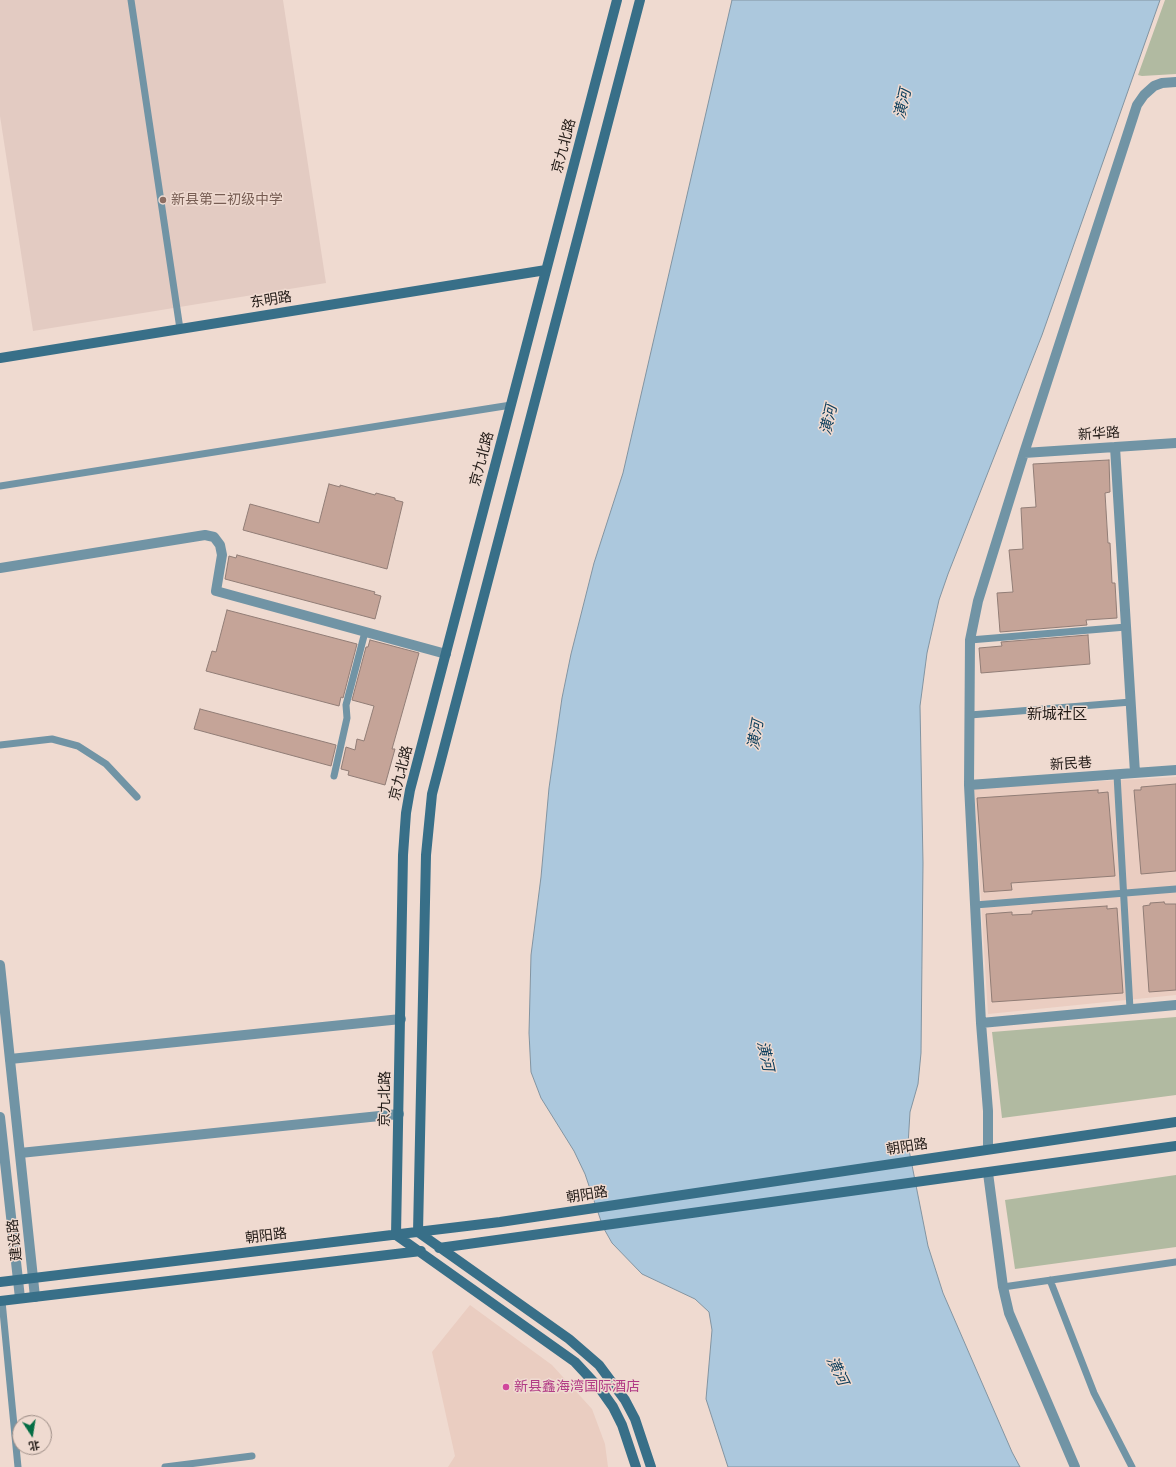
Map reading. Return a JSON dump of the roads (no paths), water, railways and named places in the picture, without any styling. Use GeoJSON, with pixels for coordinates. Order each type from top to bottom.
{"type":"FeatureCollection","features":[{"type":"Feature","properties":{"kind":"main road","name":"京九北路"},"geometry":{"type":"LineString","coordinates":[[396,1235],[406,813],[415,768],[617,0]]}},
{"type":"Feature","properties":{"kind":"main road"},"geometry":{"type":"LineString","coordinates":[[640,0],[432,794],[426,835],[418,1232],[569,1339],[599,1366],[613,1382],[635,1419],[651,1467]]}},
{"type":"Feature","properties":{"kind":"main road","name":"东明路"},"geometry":{"type":"LineString","coordinates":[[0,358],[546,270]]}},
{"type":"Feature","properties":{"kind":"main road","name":"朝阳路"},"geometry":{"type":"LineString","coordinates":[[0,1282],[396,1235],[558,1214],[1176,1122]]}},
{"type":"Feature","properties":{"kind":"main road"},"geometry":{"type":"LineString","coordinates":[[1,1301],[562,1233],[1176,1146]]}},
{"type":"Feature","properties":{"kind":"main road"},"geometry":{"type":"LineString","coordinates":[[396,1235],[575,1362],[602,1390],[613,1407],[625,1431],[636,1467]]}},
{"type":"Feature","properties":{"kind":"street"},"geometry":{"type":"LineString","coordinates":[[988,1149],[988,1111],[981,1023],[969,785],[970,640],[978,601],[1024,453],[1138,105],[1144,95],[1154,86],[1162,83],[1176,82]]}},
{"type":"Feature","properties":{"kind":"street","name":"新华路"},"geometry":{"type":"LineString","coordinates":[[1024,453],[1176,443]]}},
{"type":"Feature","properties":{"kind":"street"},"geometry":{"type":"LineString","coordinates":[[1115,447],[1135,773]]}},
{"type":"Feature","properties":{"kind":"street"},"geometry":{"type":"LineString","coordinates":[[0,568],[205,536],[214,537],[220,545],[222,555],[216,591],[446,654]]}},
{"type":"Feature","properties":{"kind":"street","name":"新民巷"},"geometry":{"type":"LineString","coordinates":[[969,785],[1176,770]]}},
{"type":"Feature","properties":{"kind":"street","name":"建设路"},"geometry":{"type":"LineString","coordinates":[[0,965],[35,1297]]}},
{"type":"Feature","properties":{"kind":"street"},"geometry":{"type":"LineString","coordinates":[[981,1023],[1176,1005]]}},
{"type":"Feature","properties":{"kind":"street"},"geometry":{"type":"LineString","coordinates":[[10,1059],[401,1019]]}},
{"type":"Feature","properties":{"kind":"street"},"geometry":{"type":"LineString","coordinates":[[20,1153],[399,1114]]}},
{"type":"Feature","properties":{"kind":"street","name":"建设路"},"geometry":{"type":"LineString","coordinates":[[0,1117],[20,1298]]}},
{"type":"Feature","properties":{"kind":"street"},"geometry":{"type":"LineString","coordinates":[[988,1173],[1003,1287],[1009,1314],[1075,1467]]}},
{"type":"Feature","properties":{"kind":"lane"},"geometry":{"type":"LineString","coordinates":[[131,0],[180,329]]}},
{"type":"Feature","properties":{"kind":"lane"},"geometry":{"type":"LineString","coordinates":[[0,486],[511,405]]}},
{"type":"Feature","properties":{"kind":"lane"},"geometry":{"type":"LineString","coordinates":[[970,640],[1126,627]]}},
{"type":"Feature","properties":{"kind":"lane"},"geometry":{"type":"LineString","coordinates":[[334,776],[347,718],[346,705],[365,632]]}},
{"type":"Feature","properties":{"kind":"lane"},"geometry":{"type":"LineString","coordinates":[[970,715],[1131,702]]}},
{"type":"Feature","properties":{"kind":"lane"},"geometry":{"type":"LineString","coordinates":[[0,745],[52,739],[78,746],[106,764],[136,797]]}},
{"type":"Feature","properties":{"kind":"lane"},"geometry":{"type":"LineString","coordinates":[[1117,775],[1130,1009]]}},
{"type":"Feature","properties":{"kind":"lane"},"geometry":{"type":"LineString","coordinates":[[975,905],[1176,889]]}},
{"type":"Feature","properties":{"kind":"lane"},"geometry":{"type":"LineString","coordinates":[[1003,1287],[1176,1262]]}},
{"type":"Feature","properties":{"kind":"lane"},"geometry":{"type":"LineString","coordinates":[[1050,1280],[1094,1393],[1132,1467]]}},
{"type":"Feature","properties":{"kind":"lane"},"geometry":{"type":"LineString","coordinates":[[1,1301],[18,1467]]}},
{"type":"Feature","properties":{"kind":"lane"},"geometry":{"type":"LineString","coordinates":[[165,1467],[252,1456]]}},
{"type":"Feature","properties":{"kind":"water","name":"潢河"},"geometry":{"type":"Polygon","coordinates":[[[732,0],[1160,0],[1042,335],[939,600],[927,653],[920,706],[923,863],[921,1053],[918,1084],[910,1112],[908,1145],[928,1246],[943,1293],[1012,1452],[1020,1467],[728,1467],[706,1399],[712,1330],[709,1312],[695,1299],[642,1274],[612,1243],[603,1227],[585,1174],[574,1151],[541,1098],[531,1072],[529,1033],[531,955],[541,877],[549,788],[562,698],[571,654],[594,563],[623,473],[732,0]]]}},
{"type":"Feature","properties":{"kind":"place","name":"新县第二初级中学"},"geometry":{"type":"Point","coordinates":[163,200]}},
{"type":"Feature","properties":{"kind":"place","name":"新县鑫海湾国际酒店"},"geometry":{"type":"Point","coordinates":[506,1387]}},
{"type":"Feature","properties":{"kind":"district","name":"新城社区"},"geometry":{"type":"Point","coordinates":[1057,715]}}]}
